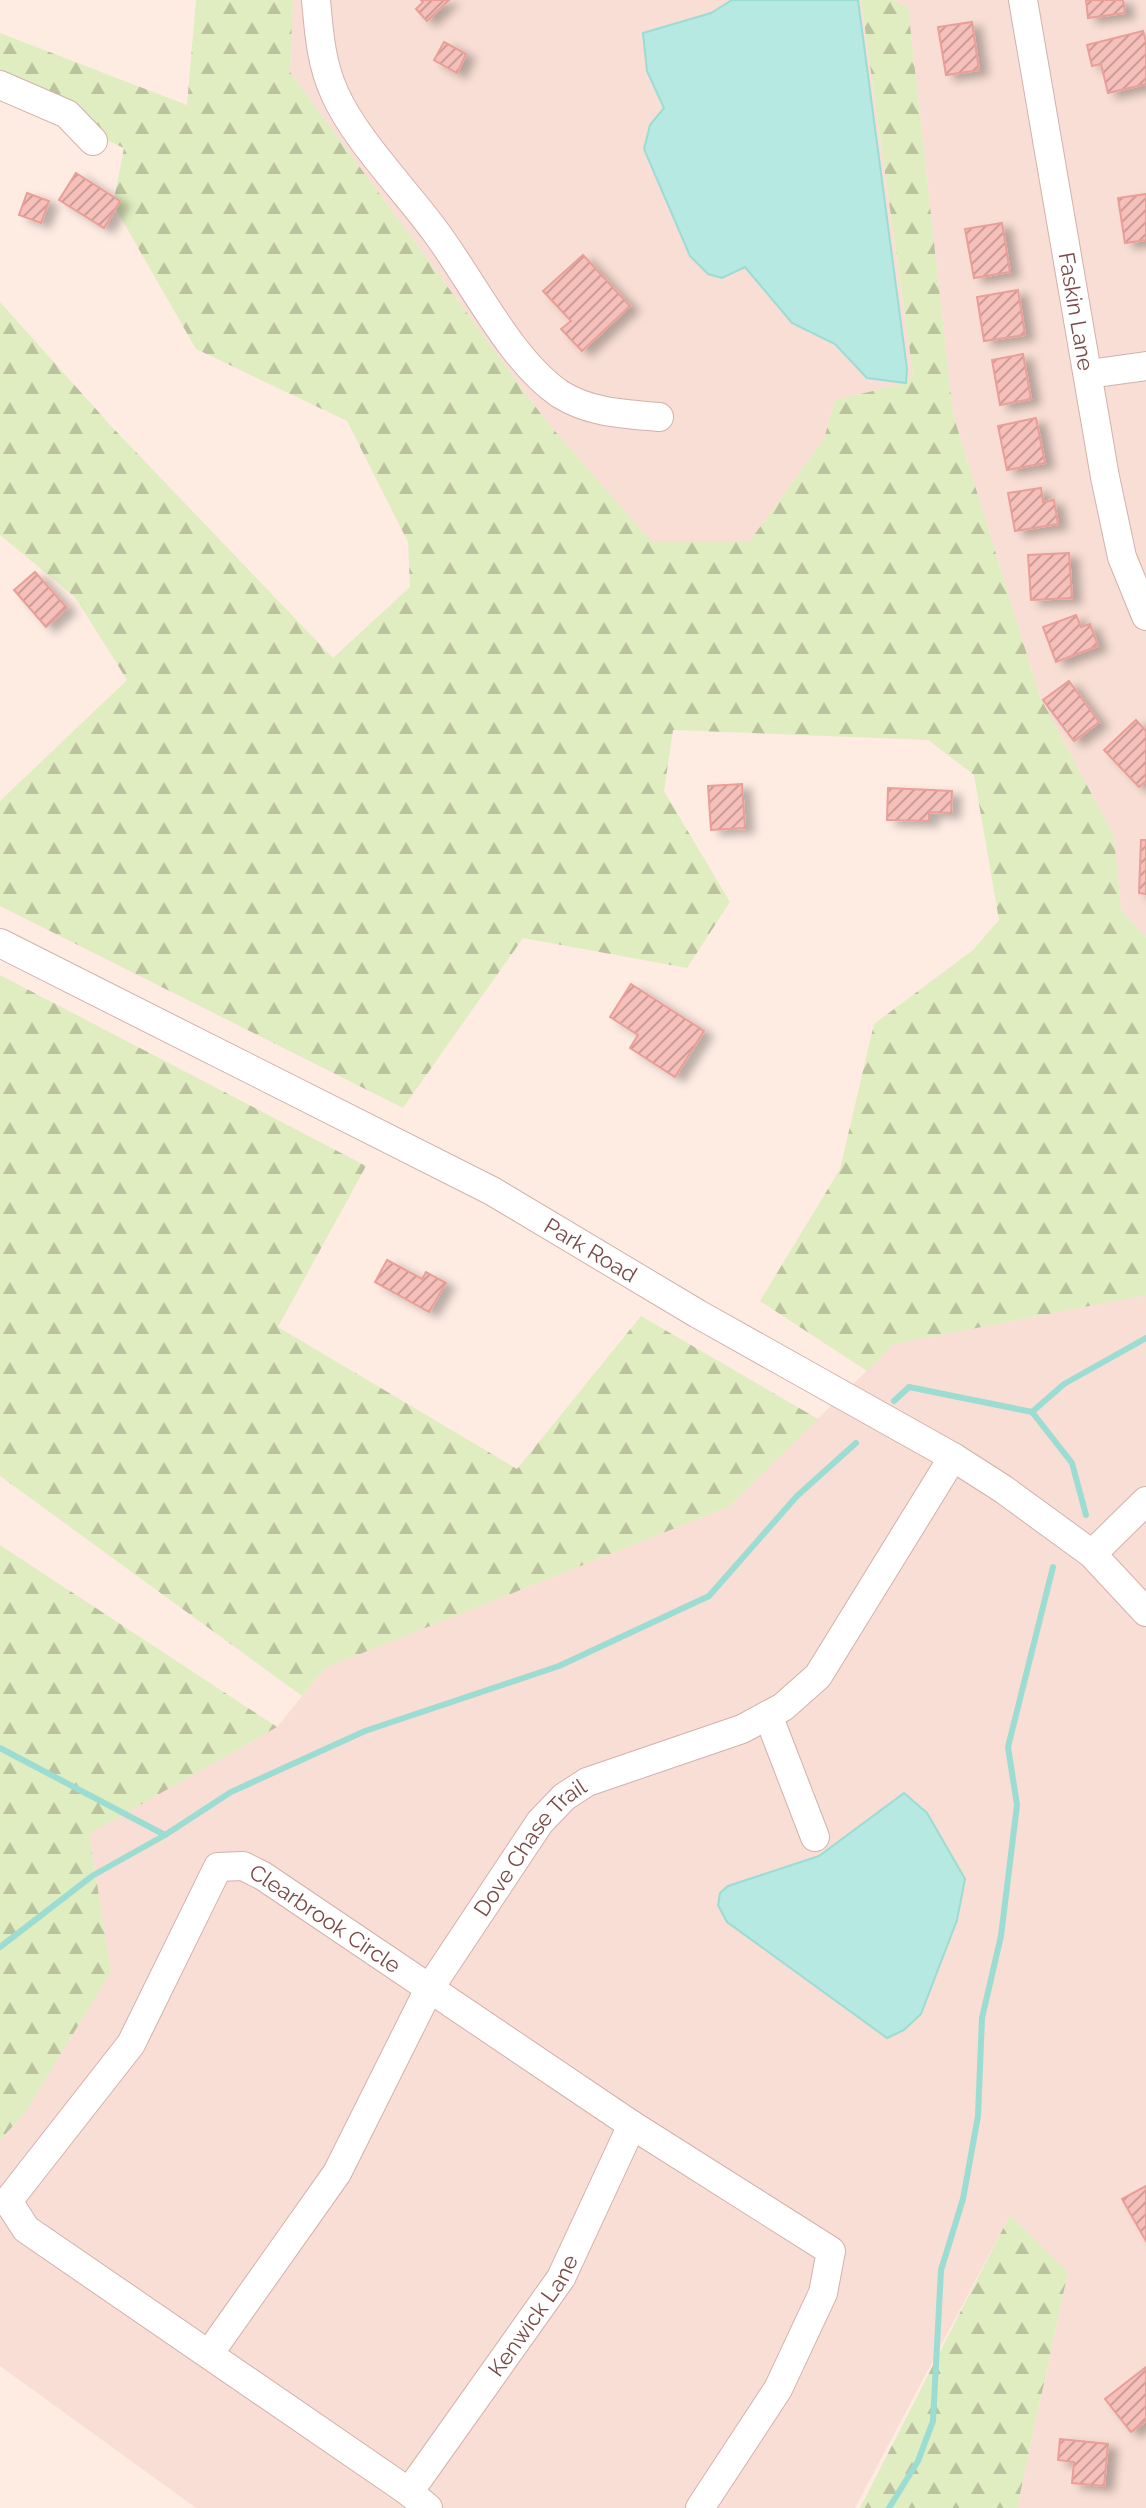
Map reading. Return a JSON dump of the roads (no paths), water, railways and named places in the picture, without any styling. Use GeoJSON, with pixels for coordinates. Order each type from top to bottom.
{"type":"FeatureCollection","features":[{"type":"Feature","properties":{"kind":"street"},"geometry":{"type":"LineString","coordinates":[[316,0],[326,73],[336,98],[351,123],[437,233],[523,358],[544,382],[580,404],[603,411],[659,417]]}},
{"type":"Feature","properties":{"kind":"street","name":"Faskin Lane"},"geometry":{"type":"LineString","coordinates":[[1023,0],[1105,477],[1122,557],[1146,616]]}},
{"type":"Feature","properties":{"kind":"street"},"geometry":{"type":"LineString","coordinates":[[0,85],[67,114],[93,141]]}},
{"type":"Feature","properties":{"kind":"street"},"geometry":{"type":"LineString","coordinates":[[1089,374],[1146,366]]}},
{"type":"Feature","properties":{"kind":"street","name":"Park Road"},"geometry":{"type":"LineString","coordinates":[[0,943],[492,1191],[698,1314],[953,1457],[1092,1554],[1146,1612]]}},
{"type":"Feature","properties":{"kind":"street","name":"Dove Chase Trail"},"geometry":{"type":"LineString","coordinates":[[209,2354],[337,2173],[429,1989],[540,1822],[564,1797],[587,1782],[742,1729],[783,1707],[818,1676],[953,1457]]}},
{"type":"Feature","properties":{"kind":"street"},"geometry":{"type":"LineString","coordinates":[[1092,1554],[1146,1501]]}},
{"type":"Feature","properties":{"kind":"street"},"geometry":{"type":"LineString","coordinates":[[768,1715],[815,1837]]}},
{"type":"Feature","properties":{"kind":"street","name":"Clearbrook Circle"},"geometry":{"type":"LineString","coordinates":[[418,2500],[26,2229],[8,2201],[131,2044],[218,1867],[243,1866],[263,1876],[632,2125],[831,2251],[823,2293],[778,2389],[700,2508]]}},
{"type":"Feature","properties":{"kind":"street","name":"Kenwick Lane"},"geometry":{"type":"LineString","coordinates":[[418,2500],[561,2278],[632,2125]]}},
{"type":"Feature","properties":{"kind":"water"},"geometry":{"type":"Polygon","coordinates":[[[732,0],[858,0],[907,369],[906,383],[867,378],[835,344],[792,323],[745,267],[722,278],[708,274],[690,256],[644,149],[650,125],[664,108],[647,71],[643,33],[711,13],[732,0]]]}},
{"type":"Feature","properties":{"kind":"water"},"geometry":{"type":"Polygon","coordinates":[[[904,1793],[927,1813],[965,1879],[957,1920],[921,2014],[904,2030],[887,2038],[727,1922],[718,1905],[720,1893],[728,1886],[819,1856],[904,1793]]]}},
{"type":"Feature","properties":{"kind":"waterway"},"geometry":{"type":"LineString","coordinates":[[1032,1412],[1064,1384],[1146,1338]]}},
{"type":"Feature","properties":{"kind":"waterway"},"geometry":{"type":"LineString","coordinates":[[894,1401],[909,1387],[1032,1412],[1072,1463],[1086,1515]]}},
{"type":"Feature","properties":{"kind":"waterway"},"geometry":{"type":"LineString","coordinates":[[0,1947],[92,1876],[165,1835],[231,1792],[365,1731],[559,1666],[709,1596],[797,1496],[856,1443]]}},
{"type":"Feature","properties":{"kind":"waterway"},"geometry":{"type":"LineString","coordinates":[[889,2508],[918,2461],[933,2421],[941,2270],[963,2199],[978,2116],[982,2018],[1001,1936],[1017,1805],[1008,1747],[1053,1567]]}},
{"type":"Feature","properties":{"kind":"waterway"},"geometry":{"type":"LineString","coordinates":[[0,1748],[165,1835]]}}]}
